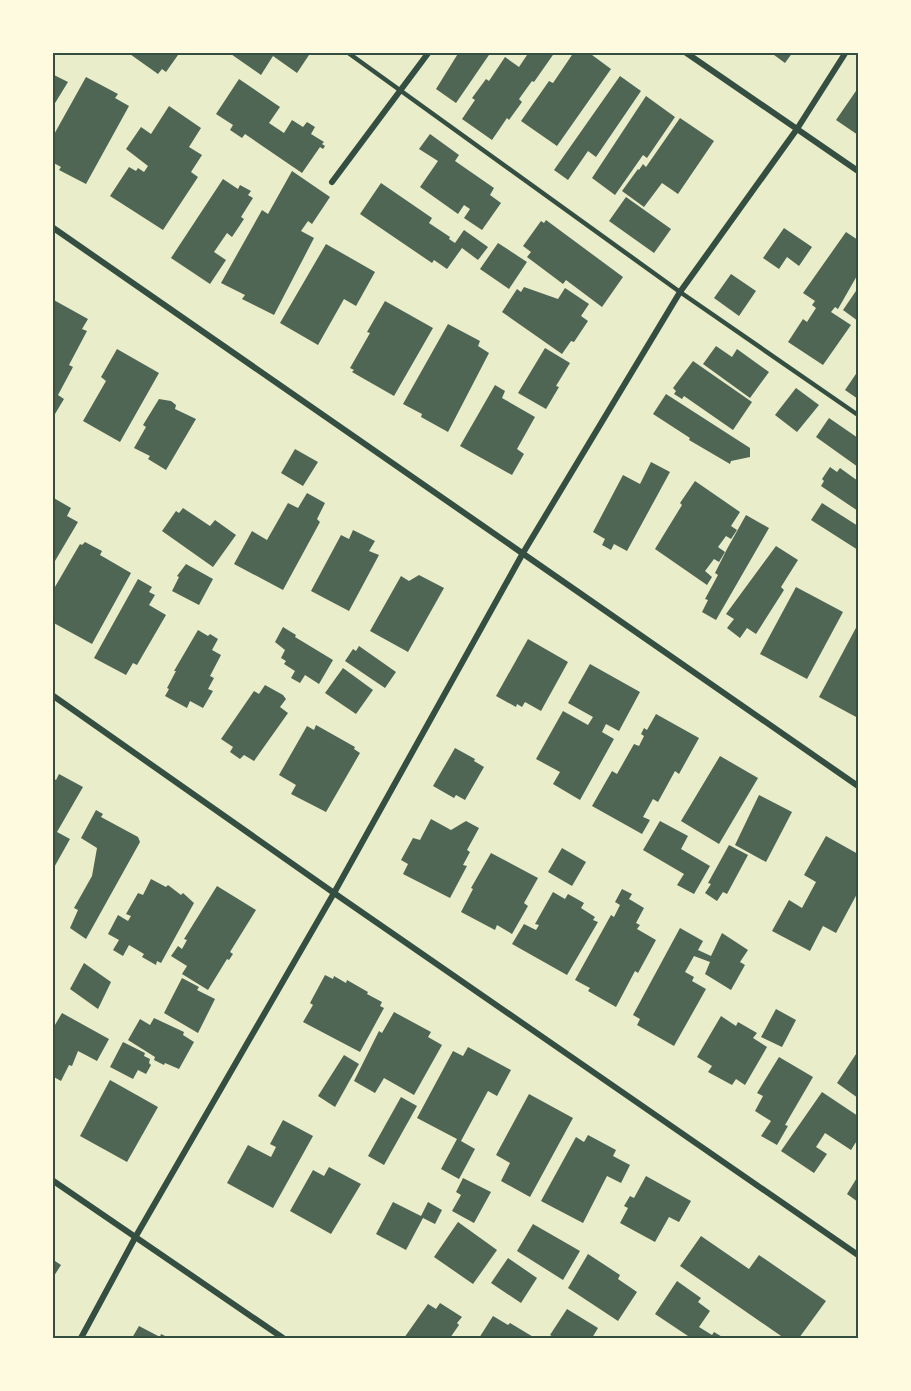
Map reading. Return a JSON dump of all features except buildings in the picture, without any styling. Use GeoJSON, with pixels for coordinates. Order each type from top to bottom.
{"type":"FeatureCollection","features":[{"type":"Feature","properties":{"kind":"street"},"geometry":{"type":"LineString","coordinates":[[332,182],[429,52]]}},
{"type":"Feature","properties":{"kind":"street"},"geometry":{"type":"LineString","coordinates":[[685,52],[858,171]]}},
{"type":"Feature","properties":{"kind":"street"},"geometry":{"type":"LineString","coordinates":[[81,1338],[136,1236],[334,893],[523,553],[680,292],[797,129],[846,52]]}},
{"type":"Feature","properties":{"kind":"street"},"geometry":{"type":"LineString","coordinates":[[52,227],[858,786]]}},
{"type":"Feature","properties":{"kind":"street"},"geometry":{"type":"LineString","coordinates":[[52,695],[858,1255]]}},
{"type":"Feature","properties":{"kind":"street"},"geometry":{"type":"LineString","coordinates":[[52,1180],[283,1338]]}},
{"type":"Feature","properties":{"kind":"lane"},"geometry":{"type":"LineString","coordinates":[[347,52],[680,292],[858,415]]}}]}
